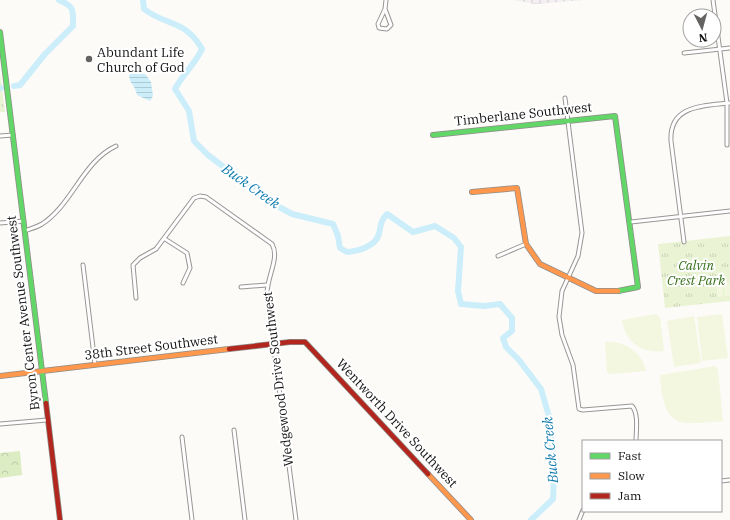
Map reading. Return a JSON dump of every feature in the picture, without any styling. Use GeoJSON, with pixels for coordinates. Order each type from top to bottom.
{"type":"FeatureCollection","features":[{"type":"Feature","properties":{"kind":"street"},"geometry":{"type":"LineString","coordinates":[[385,9],[390,25],[387,29],[383,30],[379,28],[378,24],[385,9],[386,0]]}},
{"type":"Feature","properties":{"kind":"street"},"geometry":{"type":"LineString","coordinates":[[713,0],[728,103],[727,145]]}},
{"type":"Feature","properties":{"kind":"street","name":"Byron Center Avenue Southwest"},"geometry":{"type":"LineString","coordinates":[[0,32],[60,520]]}},
{"type":"Feature","properties":{"kind":"street"},"geometry":{"type":"LineString","coordinates":[[684,53],[730,48]]}},
{"type":"Feature","properties":{"kind":"street"},"geometry":{"type":"LineString","coordinates":[[565,98],[582,229],[580,251],[567,278],[561,297],[559,320],[562,335],[572,362],[579,408],[583,410],[632,406],[635,414],[636,440]]}},
{"type":"Feature","properties":{"kind":"street"},"geometry":{"type":"LineString","coordinates":[[684,242],[670,142],[672,129],[676,120],[691,108],[728,103]]}},
{"type":"Feature","properties":{"kind":"street","name":"Timberlane Southwest"},"geometry":{"type":"LineString","coordinates":[[433,135],[568,120],[612,116],[616,117],[631,222]]}},
{"type":"Feature","properties":{"kind":"street"},"geometry":{"type":"LineString","coordinates":[[0,136],[13,135]]}},
{"type":"Feature","properties":{"kind":"street"},"geometry":{"type":"LineString","coordinates":[[25,231],[42,225],[52,216],[92,166],[109,149],[116,146]]}},
{"type":"Feature","properties":{"kind":"street"},"geometry":{"type":"LineString","coordinates":[[472,192],[513,187],[517,188],[526,244],[540,264],[567,278],[600,292],[634,289],[638,287],[631,222],[730,211]]}},
{"type":"Feature","properties":{"kind":"street","name":"Wedgewood Drive Southwest"},"geometry":{"type":"LineString","coordinates":[[136,298],[133,265],[140,258],[156,249],[165,239],[194,198],[200,196],[206,197],[272,244],[276,251],[276,256],[267,285],[273,344],[296,520]]}},
{"type":"Feature","properties":{"kind":"street"},"geometry":{"type":"LineString","coordinates":[[0,223],[24,222]]}},
{"type":"Feature","properties":{"kind":"street"},"geometry":{"type":"LineString","coordinates":[[165,239],[187,253],[190,268],[183,283]]}},
{"type":"Feature","properties":{"kind":"street"},"geometry":{"type":"LineString","coordinates":[[498,256],[526,244]]}},
{"type":"Feature","properties":{"kind":"street"},"geometry":{"type":"LineString","coordinates":[[83,265],[95,364]]}},
{"type":"Feature","properties":{"kind":"street"},"geometry":{"type":"LineString","coordinates":[[241,287],[267,285]]}},
{"type":"Feature","properties":{"kind":"street","name":"38th Street Southwest"},"geometry":{"type":"LineString","coordinates":[[0,376],[273,344],[305,342]]}},
{"type":"Feature","properties":{"kind":"street","name":"Wentworth Drive Southwest"},"geometry":{"type":"LineString","coordinates":[[305,342],[471,520]]}},
{"type":"Feature","properties":{"kind":"street"},"geometry":{"type":"LineString","coordinates":[[0,424],[47,420]]}},
{"type":"Feature","properties":{"kind":"street"},"geometry":{"type":"LineString","coordinates":[[234,430],[245,520]]}},
{"type":"Feature","properties":{"kind":"street"},"geometry":{"type":"LineString","coordinates":[[182,437],[192,520]]}},
{"type":"Feature","properties":{"kind":"shaded area"},"geometry":{"type":"Polygon","coordinates":[[[514,0],[584,0],[535,4],[514,0]]]}},
{"type":"Feature","properties":{"kind":"green space"},"geometry":{"type":"Polygon","coordinates":[[[0,72],[5,112],[0,112],[0,72]]]}},
{"type":"Feature","properties":{"kind":"green space","name":"Calvin Crest Park"},"geometry":{"type":"Polygon","coordinates":[[[730,236],[730,301],[665,308],[658,244],[730,236]]]}},
{"type":"Feature","properties":{"kind":"green space"},"geometry":{"type":"Polygon","coordinates":[[[724,283],[729,283],[730,295],[725,296],[724,283]]]}},
{"type":"Feature","properties":{"kind":"green space"},"geometry":{"type":"Polygon","coordinates":[[[722,284],[723,296],[718,297],[716,285],[722,284]]]}},
{"type":"Feature","properties":{"kind":"green space"},"geometry":{"type":"Polygon","coordinates":[[[656,314],[660,317],[664,351],[649,351],[636,345],[627,335],[622,320],[656,314]]]}},
{"type":"Feature","properties":{"kind":"green space"},"geometry":{"type":"Polygon","coordinates":[[[722,314],[728,358],[702,361],[697,317],[722,314]]]}},
{"type":"Feature","properties":{"kind":"green space"},"geometry":{"type":"Polygon","coordinates":[[[694,316],[701,363],[674,367],[667,321],[694,316]]]}},
{"type":"Feature","properties":{"kind":"green space"},"geometry":{"type":"Polygon","coordinates":[[[605,342],[619,343],[631,349],[640,358],[646,371],[610,374],[607,372],[605,342]]]}},
{"type":"Feature","properties":{"kind":"green space"},"geometry":{"type":"Polygon","coordinates":[[[715,366],[718,369],[723,421],[707,423],[683,422],[675,419],[669,414],[662,392],[660,375],[715,366]]]}},
{"type":"Feature","properties":{"kind":"green space"},"geometry":{"type":"Polygon","coordinates":[[[20,451],[22,475],[0,478],[0,453],[20,451]]]}},
{"type":"Feature","properties":{"kind":"water"},"geometry":{"type":"Polygon","coordinates":[[[135,69],[146,75],[151,82],[153,96],[150,101],[137,95],[129,75],[135,69]]]}},
{"type":"Feature","properties":{"kind":"waterway","name":"Buck Creek"},"geometry":{"type":"LineString","coordinates":[[14,86],[20,85],[45,54],[73,26],[72,10],[68,5],[59,0]]}},
{"type":"Feature","properties":{"kind":"waterway","name":"Buck Creek"},"geometry":{"type":"LineString","coordinates":[[143,0],[144,9],[182,28],[196,40],[202,49],[175,89],[189,111],[194,141],[208,155],[270,202],[292,214],[333,224],[338,236],[340,248],[347,252],[366,248],[374,242],[379,234],[382,221],[387,214],[413,232],[435,226],[454,238],[461,247],[458,291],[461,304],[484,306],[500,304],[512,318],[512,331],[503,338],[506,347],[519,360],[541,389],[550,420],[554,475],[553,499],[531,520]]}},
{"type":"Feature","properties":{"kind":"traffic: fast"},"geometry":{"type":"LineString","coordinates":[[0,32],[46,403]]}},
{"type":"Feature","properties":{"kind":"traffic: fast"},"geometry":{"type":"LineString","coordinates":[[433,135],[615,116],[638,287],[618,291]]}},
{"type":"Feature","properties":{"kind":"traffic: slow"},"geometry":{"type":"LineString","coordinates":[[472,192],[517,188],[526,244],[540,264],[596,291],[618,291]]}},
{"type":"Feature","properties":{"kind":"traffic: slow"},"geometry":{"type":"LineString","coordinates":[[0,376],[229,349]]}},
{"type":"Feature","properties":{"kind":"traffic: slow"},"geometry":{"type":"LineString","coordinates":[[428,474],[471,520]]}},
{"type":"Feature","properties":{"kind":"traffic: jam"},"geometry":{"type":"LineString","coordinates":[[229,349],[290,342],[305,342],[428,474]]}},
{"type":"Feature","properties":{"kind":"traffic: jam"},"geometry":{"type":"LineString","coordinates":[[46,403],[60,520]]}},
{"type":"Feature","properties":{"kind":"place","name":"Abundant Life Church of God"},"geometry":{"type":"Point","coordinates":[89,59]}}]}
